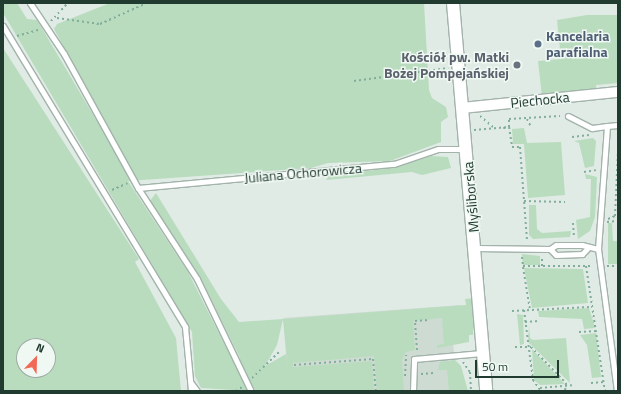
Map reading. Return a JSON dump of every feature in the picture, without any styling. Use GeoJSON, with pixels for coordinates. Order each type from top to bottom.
{"type":"FeatureCollection","features":[{"type":"Feature","properties":{"kind":"street","name":"Myśliborska"},"geometry":{"type":"LineString","coordinates":[[453,3],[459,67],[467,107],[467,149],[476,248],[486,391]]}},
{"type":"Feature","properties":{"kind":"street","name":"Piechocka"},"geometry":{"type":"LineString","coordinates":[[467,107],[618,92]]}},
{"type":"Feature","properties":{"kind":"lane"},"geometry":{"type":"LineString","coordinates":[[30,3],[45,26],[133,181],[197,278],[251,391]]}},
{"type":"Feature","properties":{"kind":"lane"},"geometry":{"type":"LineString","coordinates":[[3,26],[185,327],[191,391]]}},
{"type":"Feature","properties":{"kind":"lane"},"geometry":{"type":"LineString","coordinates":[[568,116],[592,128],[618,125]]}},
{"type":"Feature","properties":{"kind":"lane"},"geometry":{"type":"LineString","coordinates":[[607,126],[598,249],[617,391]]}},
{"type":"Feature","properties":{"kind":"lane","name":"Juliana Ochorowicza"},"geometry":{"type":"LineString","coordinates":[[138,188],[394,164],[438,149],[467,149]]}},
{"type":"Feature","properties":{"kind":"lane"},"geometry":{"type":"LineString","coordinates":[[476,248],[550,249],[556,245],[582,245],[587,249],[598,249]]}},
{"type":"Feature","properties":{"kind":"lane"},"geometry":{"type":"LineString","coordinates":[[550,249],[556,255],[582,254],[587,249]]}},
{"type":"Feature","properties":{"kind":"lane"},"geometry":{"type":"LineString","coordinates":[[413,391],[414,359],[483,353]]}},
{"type":"Feature","properties":{"kind":"lane"},"geometry":{"type":"LineString","coordinates":[[191,383],[197,391]]}},
{"type":"Feature","properties":{"kind":"path"},"geometry":{"type":"LineString","coordinates":[[10,38],[45,26],[57,18],[68,3]]}},
{"type":"Feature","properties":{"kind":"path"},"geometry":{"type":"LineString","coordinates":[[57,18],[100,24],[147,3]]}},
{"type":"Feature","properties":{"kind":"path"},"geometry":{"type":"LineString","coordinates":[[354,81],[459,67]]}},
{"type":"Feature","properties":{"kind":"path"},"geometry":{"type":"LineString","coordinates":[[467,107],[494,128]]}},
{"type":"Feature","properties":{"kind":"path"},"geometry":{"type":"LineString","coordinates":[[527,242],[520,147],[512,147],[509,120],[568,116]]}},
{"type":"Feature","properties":{"kind":"path"},"geometry":{"type":"LineString","coordinates":[[527,118],[530,125]]}},
{"type":"Feature","properties":{"kind":"path"},"geometry":{"type":"LineString","coordinates":[[471,130],[509,126]]}},
{"type":"Feature","properties":{"kind":"path"},"geometry":{"type":"LineString","coordinates":[[504,127],[505,132]]}},
{"type":"Feature","properties":{"kind":"path"},"geometry":{"type":"LineString","coordinates":[[572,137],[592,135]]}},
{"type":"Feature","properties":{"kind":"path"},"geometry":{"type":"LineString","coordinates":[[607,220],[617,213],[618,151]]}},
{"type":"Feature","properties":{"kind":"path"},"geometry":{"type":"LineString","coordinates":[[584,172],[596,170]]}},
{"type":"Feature","properties":{"kind":"path"},"geometry":{"type":"LineString","coordinates":[[105,193],[133,181]]}},
{"type":"Feature","properties":{"kind":"path"},"geometry":{"type":"LineString","coordinates":[[524,201],[565,202]]}},
{"type":"Feature","properties":{"kind":"path"},"geometry":{"type":"LineString","coordinates":[[613,217],[617,221]]}},
{"type":"Feature","properties":{"kind":"path"},"geometry":{"type":"LineString","coordinates":[[600,218],[617,221]]}},
{"type":"Feature","properties":{"kind":"path"},"geometry":{"type":"LineString","coordinates":[[606,229],[607,220]]}},
{"type":"Feature","properties":{"kind":"path"},"geometry":{"type":"LineString","coordinates":[[573,223],[574,241]]}},
{"type":"Feature","properties":{"kind":"path"},"geometry":{"type":"LineString","coordinates":[[566,242],[579,241]]}},
{"type":"Feature","properties":{"kind":"path"},"geometry":{"type":"LineString","coordinates":[[530,310],[520,242],[535,242]]}},
{"type":"Feature","properties":{"kind":"path"},"geometry":{"type":"LineString","coordinates":[[606,258],[608,272]]}},
{"type":"Feature","properties":{"kind":"path"},"geometry":{"type":"LineString","coordinates":[[523,266],[600,266]]}},
{"type":"Feature","properties":{"kind":"path"},"geometry":{"type":"LineString","coordinates":[[586,266],[590,307]]}},
{"type":"Feature","properties":{"kind":"path"},"geometry":{"type":"LineString","coordinates":[[512,311],[590,307],[594,309],[605,391]]}},
{"type":"Feature","properties":{"kind":"path"},"geometry":{"type":"LineString","coordinates":[[524,310],[527,346],[533,380],[541,391]]}},
{"type":"Feature","properties":{"kind":"path"},"geometry":{"type":"LineString","coordinates":[[417,352],[415,321],[429,320]]}},
{"type":"Feature","properties":{"kind":"path"},"geometry":{"type":"LineString","coordinates":[[525,322],[539,321]]}},
{"type":"Feature","properties":{"kind":"path"},"geometry":{"type":"LineString","coordinates":[[579,332],[597,331]]}},
{"type":"Feature","properties":{"kind":"path"},"geometry":{"type":"LineString","coordinates":[[515,347],[527,346]]}},
{"type":"Feature","properties":{"kind":"path"},"geometry":{"type":"LineString","coordinates":[[527,346],[566,386]]}},
{"type":"Feature","properties":{"kind":"path"},"geometry":{"type":"LineString","coordinates":[[247,384],[280,351]]}},
{"type":"Feature","properties":{"kind":"path"},"geometry":{"type":"LineString","coordinates":[[294,365],[373,359],[376,391]]}},
{"type":"Feature","properties":{"kind":"path"},"geometry":{"type":"LineString","coordinates":[[420,379],[420,374],[434,373]]}},
{"type":"Feature","properties":{"kind":"path"},"geometry":{"type":"LineString","coordinates":[[591,383],[604,382]]}},
{"type":"Feature","properties":{"kind":"path"},"geometry":{"type":"LineString","coordinates":[[540,388],[572,385]]}},
{"type":"Feature","properties":{"kind":"path"},"geometry":{"type":"LineString","coordinates":[[565,391],[566,386]]}},
{"type":"Feature","properties":{"kind":"shaded area"},"geometry":{"type":"Polygon","coordinates":[[[461,305],[453,342],[457,386],[468,391],[289,391],[283,318],[461,305]]]}},
{"type":"Feature","properties":{"kind":"green space"},"geometry":{"type":"Polygon","coordinates":[[[3,3],[17,3],[27,19],[37,20],[95,118],[106,125],[54,29],[57,24],[110,3],[424,3],[429,90],[432,98],[446,107],[448,117],[441,122],[441,142],[390,161],[328,163],[311,168],[128,181],[188,272],[238,371],[240,358],[201,279],[149,202],[156,193],[221,299],[239,322],[466,305],[465,299],[475,298],[473,335],[469,335],[469,342],[437,348],[437,345],[444,344],[442,318],[413,321],[415,350],[406,352],[402,360],[404,391],[377,391],[374,356],[293,363],[293,367],[372,361],[374,391],[256,391],[251,383],[248,391],[201,388],[195,376],[192,332],[3,13],[3,3]],[[283,319],[277,345],[265,366],[286,354],[288,369],[283,319]]]}},
{"type":"Feature","properties":{"kind":"green space"},"geometry":{"type":"Polygon","coordinates":[[[587,15],[618,15],[618,83],[596,85],[597,92],[542,97],[538,61],[561,59],[557,20],[587,15]]]}},
{"type":"Feature","properties":{"kind":"green space"},"geometry":{"type":"Polygon","coordinates":[[[3,48],[139,259],[135,262],[176,338],[181,391],[3,391],[3,48]]]}},
{"type":"Feature","properties":{"kind":"green space"},"geometry":{"type":"Polygon","coordinates":[[[524,128],[527,143],[561,142],[565,195],[528,198],[524,144],[513,144],[512,129],[524,128]]]}},
{"type":"Feature","properties":{"kind":"green space"},"geometry":{"type":"Polygon","coordinates":[[[593,138],[596,141],[594,166],[585,168],[579,143],[574,141],[593,138]]]}},
{"type":"Feature","properties":{"kind":"green space"},"geometry":{"type":"Polygon","coordinates":[[[431,156],[448,157],[451,168],[422,175],[412,172],[326,180],[329,176],[397,167],[431,156]]]}},
{"type":"Feature","properties":{"kind":"green space"},"geometry":{"type":"Polygon","coordinates":[[[585,174],[597,177],[595,217],[590,231],[578,239],[576,220],[590,217],[591,179],[586,179],[585,174]]]}},
{"type":"Feature","properties":{"kind":"green space"},"geometry":{"type":"Polygon","coordinates":[[[529,205],[536,205],[537,229],[542,233],[571,231],[570,237],[533,239],[529,235],[529,205]]]}},
{"type":"Feature","properties":{"kind":"green space"},"geometry":{"type":"Polygon","coordinates":[[[608,223],[612,223],[613,241],[618,241],[618,264],[608,264],[608,223]]]}},
{"type":"Feature","properties":{"kind":"green space"},"geometry":{"type":"Polygon","coordinates":[[[522,254],[540,256],[540,265],[523,265],[522,254]]]}},
{"type":"Feature","properties":{"kind":"green space"},"geometry":{"type":"Polygon","coordinates":[[[524,268],[583,269],[588,303],[532,308],[524,268]]]}},
{"type":"Feature","properties":{"kind":"green space"},"geometry":{"type":"Polygon","coordinates":[[[589,308],[595,328],[584,329],[582,319],[539,317],[538,311],[589,308]]]}},
{"type":"Feature","properties":{"kind":"green space"},"geometry":{"type":"Polygon","coordinates":[[[517,314],[523,315],[524,344],[520,345],[517,314]]]}},
{"type":"Feature","properties":{"kind":"green space"},"geometry":{"type":"Polygon","coordinates":[[[529,325],[530,338],[533,340],[566,338],[570,383],[528,342],[529,325]]]}},
{"type":"Feature","properties":{"kind":"green space"},"geometry":{"type":"Polygon","coordinates":[[[596,333],[601,377],[592,378],[587,345],[580,335],[596,333]]]}},
{"type":"Feature","properties":{"kind":"green space"},"geometry":{"type":"Polygon","coordinates":[[[532,349],[564,384],[540,385],[534,380],[532,349]]]}},
{"type":"Feature","properties":{"kind":"green space"},"geometry":{"type":"Polygon","coordinates":[[[455,360],[461,366],[468,391],[449,391],[447,370],[438,370],[440,362],[455,360]]]}},
{"type":"Feature","properties":{"kind":"place","name":"Kancelaria parafialna"},"geometry":{"type":"Point","coordinates":[538,44]}},
{"type":"Feature","properties":{"kind":"place","name":"Kościół pw. Matki Bożej Pompejańskiej"},"geometry":{"type":"Point","coordinates":[517,65]}}]}
